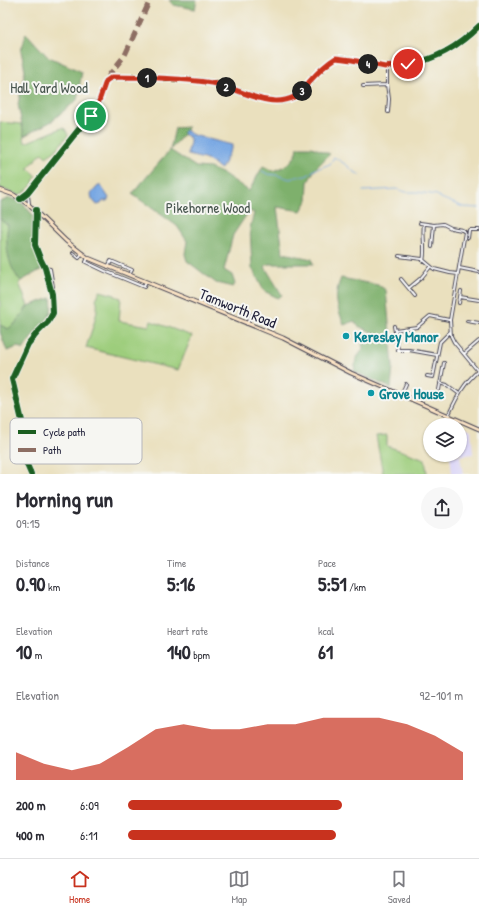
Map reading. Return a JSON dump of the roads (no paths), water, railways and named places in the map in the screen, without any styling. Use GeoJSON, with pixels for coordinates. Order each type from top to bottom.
{"type":"FeatureCollection","features":[{"type":"Feature","properties":{"kind":"main road","name":"Tamworth Road"},"geometry":{"type":"LineString","coordinates":[[0,190],[20,199],[36,210],[66,241],[88,258],[283,338],[351,373],[479,429]]}},
{"type":"Feature","properties":{"kind":"street"},"geometry":{"type":"LineString","coordinates":[[20,199],[28,194],[79,129],[92,115],[98,104],[106,81],[112,77],[163,78],[214,83],[264,99],[284,100],[299,94],[321,69],[336,58],[387,67],[416,63],[440,56],[461,43],[479,26]]}},
{"type":"Feature","properties":{"kind":"street"},"geometry":{"type":"LineString","coordinates":[[387,67],[389,99],[388,112]]}},
{"type":"Feature","properties":{"kind":"street"},"geometry":{"type":"LineString","coordinates":[[363,86],[387,85]]}},
{"type":"Feature","properties":{"kind":"street"},"geometry":{"type":"LineString","coordinates":[[28,194],[29,205]]}},
{"type":"Feature","properties":{"kind":"street"},"geometry":{"type":"LineString","coordinates":[[21,418],[12,379],[28,344],[52,316],[53,297],[45,268],[36,245],[36,210]]}},
{"type":"Feature","properties":{"kind":"street"},"geometry":{"type":"LineString","coordinates":[[35,218],[43,217]]}},
{"type":"Feature","properties":{"kind":"street"},"geometry":{"type":"LineString","coordinates":[[420,223],[434,225],[442,224],[465,232],[450,320],[450,332],[454,342],[478,370],[458,393],[448,416]]}},
{"type":"Feature","properties":{"kind":"street"},"geometry":{"type":"LineString","coordinates":[[423,261],[424,224]]}},
{"type":"Feature","properties":{"kind":"street"},"geometry":{"type":"LineString","coordinates":[[432,247],[434,225]]}},
{"type":"Feature","properties":{"kind":"street"},"geometry":{"type":"LineString","coordinates":[[468,238],[469,230],[479,230]]}},
{"type":"Feature","properties":{"kind":"street"},"geometry":{"type":"LineString","coordinates":[[73,253],[80,258],[82,253]]}},
{"type":"Feature","properties":{"kind":"street"},"geometry":{"type":"LineString","coordinates":[[399,256],[423,261],[430,267],[442,272],[458,274]]}},
{"type":"Feature","properties":{"kind":"street"},"geometry":{"type":"LineString","coordinates":[[88,258],[86,262],[105,271],[144,287],[146,282]]}},
{"type":"Feature","properties":{"kind":"street"},"geometry":{"type":"LineString","coordinates":[[108,266],[111,261],[132,270],[129,275]]}},
{"type":"Feature","properties":{"kind":"street"},"geometry":{"type":"LineString","coordinates":[[409,288],[421,278],[430,267]]}},
{"type":"Feature","properties":{"kind":"street"},"geometry":{"type":"LineString","coordinates":[[459,268],[479,272]]}},
{"type":"Feature","properties":{"kind":"street"},"geometry":{"type":"LineString","coordinates":[[401,278],[415,296]]}},
{"type":"Feature","properties":{"kind":"street"},"geometry":{"type":"LineString","coordinates":[[459,303],[461,291]]}},
{"type":"Feature","properties":{"kind":"street"},"geometry":{"type":"LineString","coordinates":[[460,297],[479,300]]}},
{"type":"Feature","properties":{"kind":"street"},"geometry":{"type":"LineString","coordinates":[[248,324],[251,315],[258,312]]}},
{"type":"Feature","properties":{"kind":"street"},"geometry":{"type":"LineString","coordinates":[[395,330],[417,327],[430,316],[450,320]]}},
{"type":"Feature","properties":{"kind":"street"},"geometry":{"type":"LineString","coordinates":[[467,321],[479,323]]}},
{"type":"Feature","properties":{"kind":"street"},"geometry":{"type":"LineString","coordinates":[[394,326],[398,351],[408,350],[437,355]]}},
{"type":"Feature","properties":{"kind":"street"},"geometry":{"type":"LineString","coordinates":[[426,376],[433,377],[440,342],[450,332]]}},
{"type":"Feature","properties":{"kind":"street"},"geometry":{"type":"LineString","coordinates":[[464,354],[479,341]]}},
{"type":"Feature","properties":{"kind":"street"},"geometry":{"type":"LineString","coordinates":[[439,390],[444,363]]}},
{"type":"Feature","properties":{"kind":"street"},"geometry":{"type":"LineString","coordinates":[[440,383],[447,385],[458,393]]}},
{"type":"Feature","properties":{"kind":"street"},"geometry":{"type":"LineString","coordinates":[[401,395],[406,384]]}},
{"type":"Feature","properties":{"kind":"street"},"geometry":{"type":"LineString","coordinates":[[27,464],[31,474]]}},
{"type":"Feature","properties":{"kind":"water"},"geometry":{"type":"Polygon","coordinates":[[[185,130],[193,135],[232,145],[221,169],[208,160],[188,155],[190,138],[183,134],[185,130]]]}},
{"type":"Feature","properties":{"kind":"water"},"geometry":{"type":"Polygon","coordinates":[[[98,186],[101,186],[109,198],[107,201],[103,201],[101,204],[97,205],[92,199],[91,194],[98,186]]]}},
{"type":"Feature","properties":{"kind":"waterway"},"geometry":{"type":"LineString","coordinates":[[262,171],[268,174],[290,179],[306,176],[314,170],[330,164],[334,157],[360,175]]}},
{"type":"Feature","properties":{"kind":"waterway"},"geometry":{"type":"LineString","coordinates":[[363,191],[397,189],[406,192],[437,195],[463,207],[479,208]]}},
{"type":"Feature","properties":{"kind":"place","name":"Keresley Manor"},"geometry":{"type":"Point","coordinates":[346,336]}},
{"type":"Feature","properties":{"kind":"place","name":"Grove House"},"geometry":{"type":"Point","coordinates":[371,393]}},
{"type":"Feature","properties":{"kind":"park label","name":"Hall Yard Wood"},"geometry":{"type":"Point","coordinates":[49,87]}},
{"type":"Feature","properties":{"kind":"park label","name":"Pikehorne Wood"},"geometry":{"type":"Point","coordinates":[208,207]}}]}
